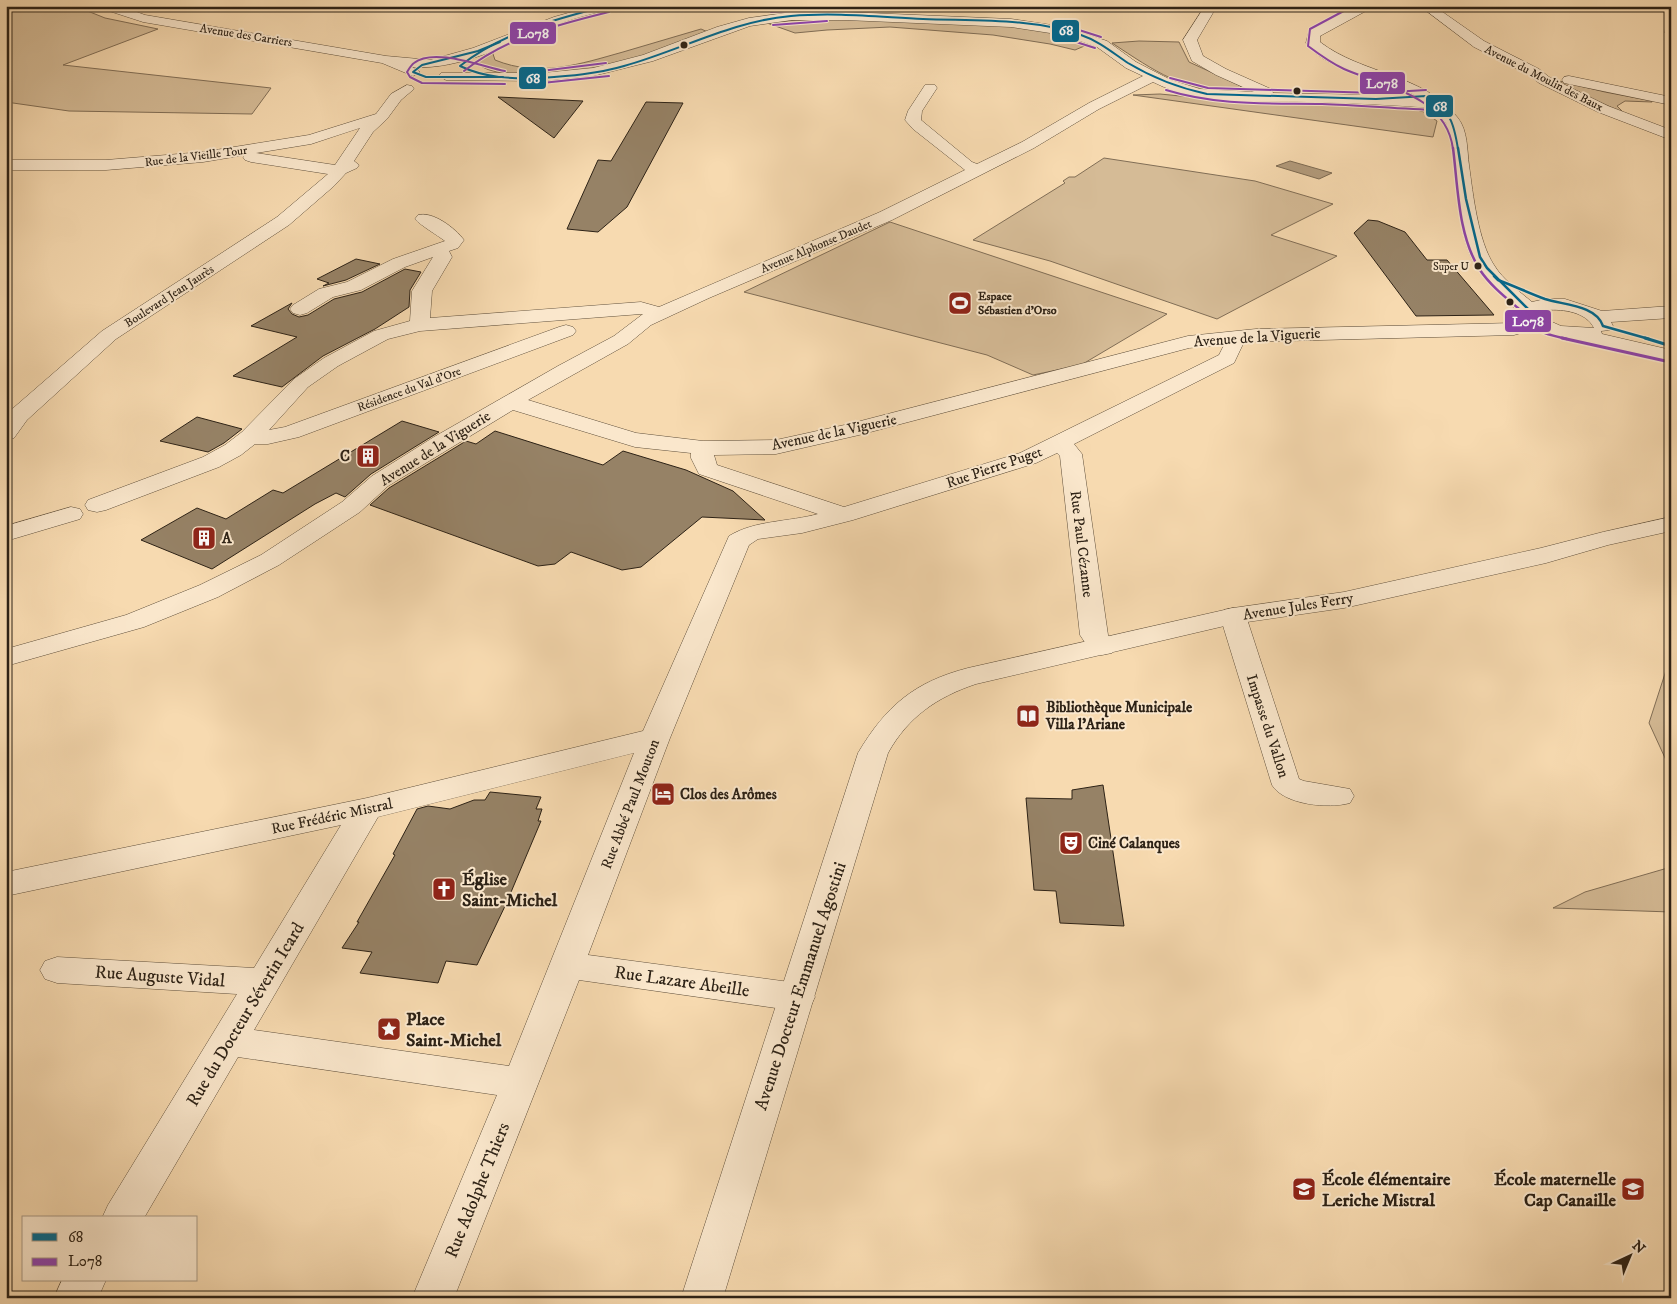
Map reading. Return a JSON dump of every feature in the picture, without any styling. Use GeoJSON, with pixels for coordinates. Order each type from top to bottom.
{"type":"FeatureCollection","features":[{"type":"Feature","properties":{"kind":"street","name":"Avenue des Carriers"},"geometry":{"type":"LineString","coordinates":[[107,6],[143,18],[437,70],[499,78]]}},
{"type":"Feature","properties":{"kind":"street"},"geometry":{"type":"LineString","coordinates":[[407,89],[437,70],[478,50],[558,20],[606,6]]}},
{"type":"Feature","properties":{"kind":"street"},"geometry":{"type":"LineString","coordinates":[[1211,6],[1190,40],[1197,58],[1221,72],[1275,97]]}},
{"type":"Feature","properties":{"kind":"street"},"geometry":{"type":"LineString","coordinates":[[1369,6],[1324,26],[1314,34],[1313,43],[1324,53],[1341,63],[1404,84],[1432,100],[1454,124],[1466,199],[1480,257],[1487,268],[1540,324],[1568,333],[1594,332],[1601,322],[1642,313],[1671,312]]}},
{"type":"Feature","properties":{"kind":"street","name":"Avenue du Moulin des Baux"},"geometry":{"type":"LineString","coordinates":[[1426,6],[1478,44],[1534,72],[1544,80],[1603,109],[1671,135]]}},
{"type":"Feature","properties":{"kind":"street"},"geometry":{"type":"LineString","coordinates":[[535,12],[558,20]]}},
{"type":"Feature","properties":{"kind":"street"},"geometry":{"type":"LineString","coordinates":[[461,67],[499,78],[570,75],[619,67],[749,22],[792,16],[846,16],[1036,26],[1086,37],[1102,44],[1118,63],[1152,77]]}},
{"type":"Feature","properties":{"kind":"street"},"geometry":{"type":"LineString","coordinates":[[1671,28],[1671,34]]}},
{"type":"Feature","properties":{"kind":"street"},"geometry":{"type":"LineString","coordinates":[[407,89],[417,67],[458,72],[478,50]]}},
{"type":"Feature","properties":{"kind":"street","name":"Avenue des Carriers"},"geometry":{"type":"LineString","coordinates":[[386,60],[413,73]]}},
{"type":"Feature","properties":{"kind":"street"},"geometry":{"type":"LineString","coordinates":[[1534,72],[1671,101]]}},
{"type":"Feature","properties":{"kind":"street"},"geometry":{"type":"LineString","coordinates":[[1094,106],[1109,86],[1120,81],[1152,77]]}},
{"type":"Feature","properties":{"kind":"street","name":"Avenue Alphonse Daudet"},"geometry":{"type":"LineString","coordinates":[[511,402],[620,340],[639,324],[886,216],[1028,145],[1094,106],[1152,77],[1199,93]]}},
{"type":"Feature","properties":{"kind":"street"},"geometry":{"type":"LineString","coordinates":[[930,88],[914,110],[913,120],[966,165],[978,170]]}},
{"type":"Feature","properties":{"kind":"street","name":"Boulevard Jean Jaurès"},"geometry":{"type":"LineString","coordinates":[[6,433],[19,415],[109,335],[283,221],[334,176],[362,158],[384,124],[382,116],[396,97],[407,89]]}},
{"type":"Feature","properties":{"kind":"street","name":"Avenue Alphonse Daudet"},"geometry":{"type":"LineString","coordinates":[[1125,92],[1151,90],[1232,96],[1432,100]]}},
{"type":"Feature","properties":{"kind":"street","name":"Rue de la Vieille Tour"},"geometry":{"type":"LineString","coordinates":[[6,165],[137,164],[246,150],[311,139],[382,116]]}},
{"type":"Feature","properties":{"kind":"street"},"geometry":{"type":"LineString","coordinates":[[246,150],[248,155],[257,159],[334,176]]}},
{"type":"Feature","properties":{"kind":"street"},"geometry":{"type":"LineString","coordinates":[[300,309],[326,293],[354,286],[399,263],[452,244],[455,240],[436,225],[424,219]]}},
{"type":"Feature","properties":{"kind":"street"},"geometry":{"type":"LineString","coordinates":[[420,325],[422,291],[443,257],[443,255],[434,251]]}},
{"type":"Feature","properties":{"kind":"street"},"geometry":{"type":"LineString","coordinates":[[1498,280],[1564,305],[1584,310],[1601,322],[1647,340],[1671,346]]}},
{"type":"Feature","properties":{"kind":"street"},"geometry":{"type":"LineString","coordinates":[[1514,329],[1528,322],[1531,314],[1538,306],[1564,305]]}},
{"type":"Feature","properties":{"kind":"street"},"geometry":{"type":"LineString","coordinates":[[97,505],[211,462],[233,450],[250,437],[290,393],[331,362],[381,335],[420,325],[641,308],[661,313]]}},
{"type":"Feature","properties":{"kind":"street"},"geometry":{"type":"LineString","coordinates":[[1642,313],[1636,320],[1636,326],[1637,330],[1647,340]]}},
{"type":"Feature","properties":{"kind":"street","name":"Avenue de la Viguerie"},"geometry":{"type":"LineString","coordinates":[[6,658],[135,621],[209,591],[270,560],[367,494],[388,476],[511,402],[605,432],[664,445],[703,448],[776,447],[851,430],[1188,342],[1233,336],[1514,329],[1568,333],[1671,356]]}},
{"type":"Feature","properties":{"kind":"street","name":"Résidence du Val d'Ore"},"geometry":{"type":"LineString","coordinates":[[250,437],[268,437],[291,432],[566,332]]}},
{"type":"Feature","properties":{"kind":"street","name":"Rue Pierre Puget"},"geometry":{"type":"LineString","coordinates":[[763,532],[802,526],[844,515],[1028,458],[1227,359],[1234,345],[1233,336]]}},
{"type":"Feature","properties":{"kind":"street","name":"Rue Paul Cézanne"},"geometry":{"type":"LineString","coordinates":[[1060,443],[1071,454],[1094,635],[1102,647]]}},
{"type":"Feature","properties":{"kind":"street"},"geometry":{"type":"LineString","coordinates":[[703,448],[702,458],[707,468],[754,486],[844,515]]}},
{"type":"Feature","properties":{"kind":"street"},"geometry":{"type":"LineString","coordinates":[[754,486],[762,501],[763,532]]}},
{"type":"Feature","properties":{"kind":"street"},"geometry":{"type":"LineString","coordinates":[[6,534],[71,514]]}},
{"type":"Feature","properties":{"kind":"street","name":"Avenue Jules Ferry"},"geometry":{"type":"LineString","coordinates":[[927,693],[945,684],[968,677],[1232,616],[1344,600],[1546,555],[1603,539],[1671,524]]}},
{"type":"Feature","properties":{"kind":"street","name":"Rue Abbé Paul Mouton"},"geometry":{"type":"LineString","coordinates":[[521,1083],[655,738],[738,540],[763,532]]}},
{"type":"Feature","properties":{"kind":"street","name":"Impasse du Vallon"},"geometry":{"type":"LineString","coordinates":[[1232,616],[1287,785],[1297,791],[1339,796]]}},
{"type":"Feature","properties":{"kind":"street","name":"Avenue Docteur Emmanuel Agostini"},"geometry":{"type":"LineString","coordinates":[[702,1298],[873,753],[883,735],[901,713],[927,693]]}},
{"type":"Feature","properties":{"kind":"street","name":"Rue Frédéric Mistral"},"geometry":{"type":"LineString","coordinates":[[6,884],[367,810],[655,738]]}},
{"type":"Feature","properties":{"kind":"street","name":"Rue du Docteur Séverin Icard"},"geometry":{"type":"LineString","coordinates":[[123,1216],[367,810]]}},
{"type":"Feature","properties":{"kind":"street","name":"Rue Lazare Abeille"},"geometry":{"type":"LineString","coordinates":[[567,965],[797,997]]}},
{"type":"Feature","properties":{"kind":"street","name":"Rue Auguste Vidal"},"geometry":{"type":"LineString","coordinates":[[56,970],[264,982]]}},
{"type":"Feature","properties":{"kind":"street"},"geometry":{"type":"LineString","coordinates":[[229,1041],[521,1083]]}},
{"type":"Feature","properties":{"kind":"street","name":"Rue Adolphe Thiers"},"geometry":{"type":"LineString","coordinates":[[433,1298],[521,1083]]}},
{"type":"Feature","properties":{"kind":"street"},"geometry":{"type":"LineString","coordinates":[[75,1298],[84,1282]]}},
{"type":"Feature","properties":{"kind":"shaded area"},"geometry":{"type":"Polygon","coordinates":[[[6,6],[75,6],[105,18],[158,29],[63,65],[271,88],[252,114],[69,111],[6,102],[6,6]]]}},
{"type":"Feature","properties":{"kind":"shaded area"},"geometry":{"type":"Polygon","coordinates":[[[834,19],[1010,26],[1054,33],[1089,44],[1075,50],[993,35],[890,27],[795,33],[767,23],[834,19]]]}},
{"type":"Feature","properties":{"kind":"shaded area"},"geometry":{"type":"Polygon","coordinates":[[[701,29],[708,32],[628,61],[596,68],[526,74],[488,70],[478,63],[487,53],[497,48],[493,54],[495,60],[511,65],[543,69],[575,65],[701,29]]]}},
{"type":"Feature","properties":{"kind":"shaded area"},"geometry":{"type":"Polygon","coordinates":[[[1139,41],[1179,42],[1189,62],[1241,86],[1238,91],[1219,91],[1186,84],[1142,63],[1112,43],[1139,41]]]}},
{"type":"Feature","properties":{"kind":"shaded area"},"geometry":{"type":"Polygon","coordinates":[[[1549,80],[1652,102],[1625,101],[1617,106],[1624,113],[1549,80]]]}},
{"type":"Feature","properties":{"kind":"shaded area"},"geometry":{"type":"Polygon","coordinates":[[[1160,94],[1241,102],[1403,106],[1424,112],[1437,121],[1433,137],[1133,95],[1160,94]]]}},
{"type":"Feature","properties":{"kind":"shaded area"},"geometry":{"type":"Polygon","coordinates":[[[1104,158],[1255,181],[1333,204],[1271,235],[1337,256],[1217,319],[1050,261],[973,240],[1065,183],[1063,181],[1069,177],[1075,177],[1104,158]]]}},
{"type":"Feature","properties":{"kind":"shaded area"},"geometry":{"type":"Polygon","coordinates":[[[1290,161],[1332,173],[1319,179],[1276,166],[1290,161]]]}},
{"type":"Feature","properties":{"kind":"shaded area","name":"Espace Sébastien d'Orso"},"geometry":{"type":"Polygon","coordinates":[[[890,222],[1167,314],[1081,365],[1033,375],[987,355],[744,292],[890,222]]]}},
{"type":"Feature","properties":{"kind":"shaded area"},"geometry":{"type":"Polygon","coordinates":[[[1671,655],[1671,771],[1649,723],[1671,655]]]}},
{"type":"Feature","properties":{"kind":"shaded area"},"geometry":{"type":"Polygon","coordinates":[[[1671,867],[1671,912],[1553,908],[1585,892],[1671,867]]]}},
{"type":"Feature","properties":{"kind":"building"},"geometry":{"type":"Polygon","coordinates":[[[498,97],[583,101],[554,138],[498,97]]]}},
{"type":"Feature","properties":{"kind":"building"},"geometry":{"type":"Polygon","coordinates":[[[646,102],[683,103],[627,207],[598,232],[567,229],[598,160],[611,161],[646,102]]]}},
{"type":"Feature","properties":{"kind":"building"},"geometry":{"type":"Polygon","coordinates":[[[1368,220],[1378,221],[1405,232],[1427,260],[1447,260],[1494,315],[1416,316],[1354,233],[1368,220]]]}},
{"type":"Feature","properties":{"kind":"building"},"geometry":{"type":"Polygon","coordinates":[[[356,259],[380,264],[346,280],[323,286],[329,283],[317,279],[356,259]]]}},
{"type":"Feature","properties":{"kind":"building"},"geometry":{"type":"Polygon","coordinates":[[[405,269],[421,272],[410,290],[409,307],[375,329],[323,356],[282,387],[233,376],[297,337],[251,326],[292,303],[288,309],[292,314],[299,317],[308,315],[334,299],[362,292],[405,269]]]}},
{"type":"Feature","properties":{"kind":"building"},"geometry":{"type":"Polygon","coordinates":[[[197,417],[242,429],[224,443],[208,452],[160,441],[197,417]]]}},
{"type":"Feature","properties":{"kind":"building"},"geometry":{"type":"Polygon","coordinates":[[[402,421],[439,432],[371,474],[345,497],[336,493],[315,504],[212,569],[141,540],[197,508],[226,519],[273,490],[283,493],[402,421]]]}},
{"type":"Feature","properties":{"kind":"building"},"geometry":{"type":"Polygon","coordinates":[[[495,431],[603,465],[623,451],[686,470],[733,491],[765,520],[702,517],[641,567],[622,570],[571,552],[555,564],[538,566],[370,505],[389,488],[466,441],[476,444],[495,431]]]}},
{"type":"Feature","properties":{"kind":"building","name":"Ciné Calanques"},"geometry":{"type":"Polygon","coordinates":[[[1103,785],[1124,926],[1060,923],[1056,891],[1034,890],[1026,798],[1072,799],[1072,790],[1103,785]]]}},
{"type":"Feature","properties":{"kind":"building","name":"Église Saint-Michel"},"geometry":{"type":"Polygon","coordinates":[[[490,792],[541,797],[536,809],[542,809],[538,821],[541,821],[506,904],[477,965],[446,961],[438,983],[360,973],[372,952],[342,948],[359,922],[357,922],[395,855],[393,854],[417,809],[428,806],[450,809],[474,800],[485,800],[490,792]]]}},
{"type":"Feature","properties":{"kind":"transit line","name":"68"},"geometry":{"type":"LineString","coordinates":[[606,6],[510,35],[475,54],[460,66],[477,73],[504,77],[532,78],[578,75],[624,66],[706,36],[768,19],[808,15],[840,15],[1003,21],[1062,30],[1094,40],[1137,69],[1156,79],[1207,94],[1376,99],[1426,96],[1443,109],[1454,124],[1466,199],[1480,257],[1487,268],[1531,312]]}},
{"type":"Feature","properties":{"kind":"transit line","name":"L078"},"geometry":{"type":"LineString","coordinates":[[1353,6],[1310,29],[1308,46],[1324,59],[1344,69],[1411,95],[1430,106],[1444,121],[1452,140],[1460,206],[1467,240],[1479,268],[1489,281],[1525,315],[1531,324],[1547,335],[1670,362]]}},
{"type":"Feature","properties":{"kind":"transit line","name":"L078"},"geometry":{"type":"LineString","coordinates":[[771,12],[827,9]]}},
{"type":"Feature","properties":{"kind":"transit line","name":"L078"},"geometry":{"type":"LineString","coordinates":[[464,71],[479,59],[514,40],[552,27],[609,12]]}},
{"type":"Feature","properties":{"kind":"transit line","name":"L078"},"geometry":{"type":"LineString","coordinates":[[773,25],[827,21]]}},
{"type":"Feature","properties":{"kind":"transit line","name":"L078"},"geometry":{"type":"LineString","coordinates":[[1057,23],[1101,37]]}},
{"type":"Feature","properties":{"kind":"transit line","name":"L078"},"geometry":{"type":"LineString","coordinates":[[1054,35],[1095,48]]}},
{"type":"Feature","properties":{"kind":"transit line","name":"68"},"geometry":{"type":"LineString","coordinates":[[500,42],[478,51],[422,65],[413,72],[426,77],[503,77]]}},
{"type":"Feature","properties":{"kind":"transit line","name":"L078"},"geometry":{"type":"LineString","coordinates":[[505,71],[438,57],[425,58],[414,63],[407,72],[415,81],[422,83],[505,84]]}},
{"type":"Feature","properties":{"kind":"transit line","name":"L078"},"geometry":{"type":"LineString","coordinates":[[541,71],[606,63]]}},
{"type":"Feature","properties":{"kind":"transit line","name":"L078"},"geometry":{"type":"LineString","coordinates":[[542,83],[609,76]]}},
{"type":"Feature","properties":{"kind":"transit line","name":"L078"},"geometry":{"type":"LineString","coordinates":[[1170,78],[1208,88],[1376,93],[1426,90]]}},
{"type":"Feature","properties":{"kind":"transit line","name":"L078"},"geometry":{"type":"LineString","coordinates":[[1166,90],[1185,96],[1223,103],[1322,104],[1437,110]]}},
{"type":"Feature","properties":{"kind":"transit line","name":"68"},"geometry":{"type":"LineString","coordinates":[[1494,276],[1498,280],[1546,299],[1588,311],[1596,315],[1601,320],[1603,326],[1671,346]]}},
{"type":"Feature","properties":{"kind":"place","name":"Super U"},"geometry":{"type":"Point","coordinates":[1478,266]}},
{"type":"Feature","properties":{"kind":"place","name":"Espace Sébastien d'Orso"},"geometry":{"type":"Point","coordinates":[960,303]}},
{"type":"Feature","properties":{"kind":"place","name":"C"},"geometry":{"type":"Point","coordinates":[368,456]}},
{"type":"Feature","properties":{"kind":"place","name":"A"},"geometry":{"type":"Point","coordinates":[204,538]}},
{"type":"Feature","properties":{"kind":"place","name":"Bibliothèque Municipale Villa l'Ariane"},"geometry":{"type":"Point","coordinates":[1028,716]}},
{"type":"Feature","properties":{"kind":"place","name":"Clos des Arômes"},"geometry":{"type":"Point","coordinates":[663,794]}},
{"type":"Feature","properties":{"kind":"place","name":"Ciné Calanques"},"geometry":{"type":"Point","coordinates":[1071,843]}},
{"type":"Feature","properties":{"kind":"place","name":"Église Saint-Michel"},"geometry":{"type":"Point","coordinates":[444,889]}},
{"type":"Feature","properties":{"kind":"place","name":"Place Saint-Michel"},"geometry":{"type":"Point","coordinates":[389,1029]}},
{"type":"Feature","properties":{"kind":"place","name":"École élémentaire Leriche Mistral"},"geometry":{"type":"Point","coordinates":[1304,1189]}},
{"type":"Feature","properties":{"kind":"place","name":"École maternelle Cap Canaille"},"geometry":{"type":"Point","coordinates":[1633,1189]}}]}
